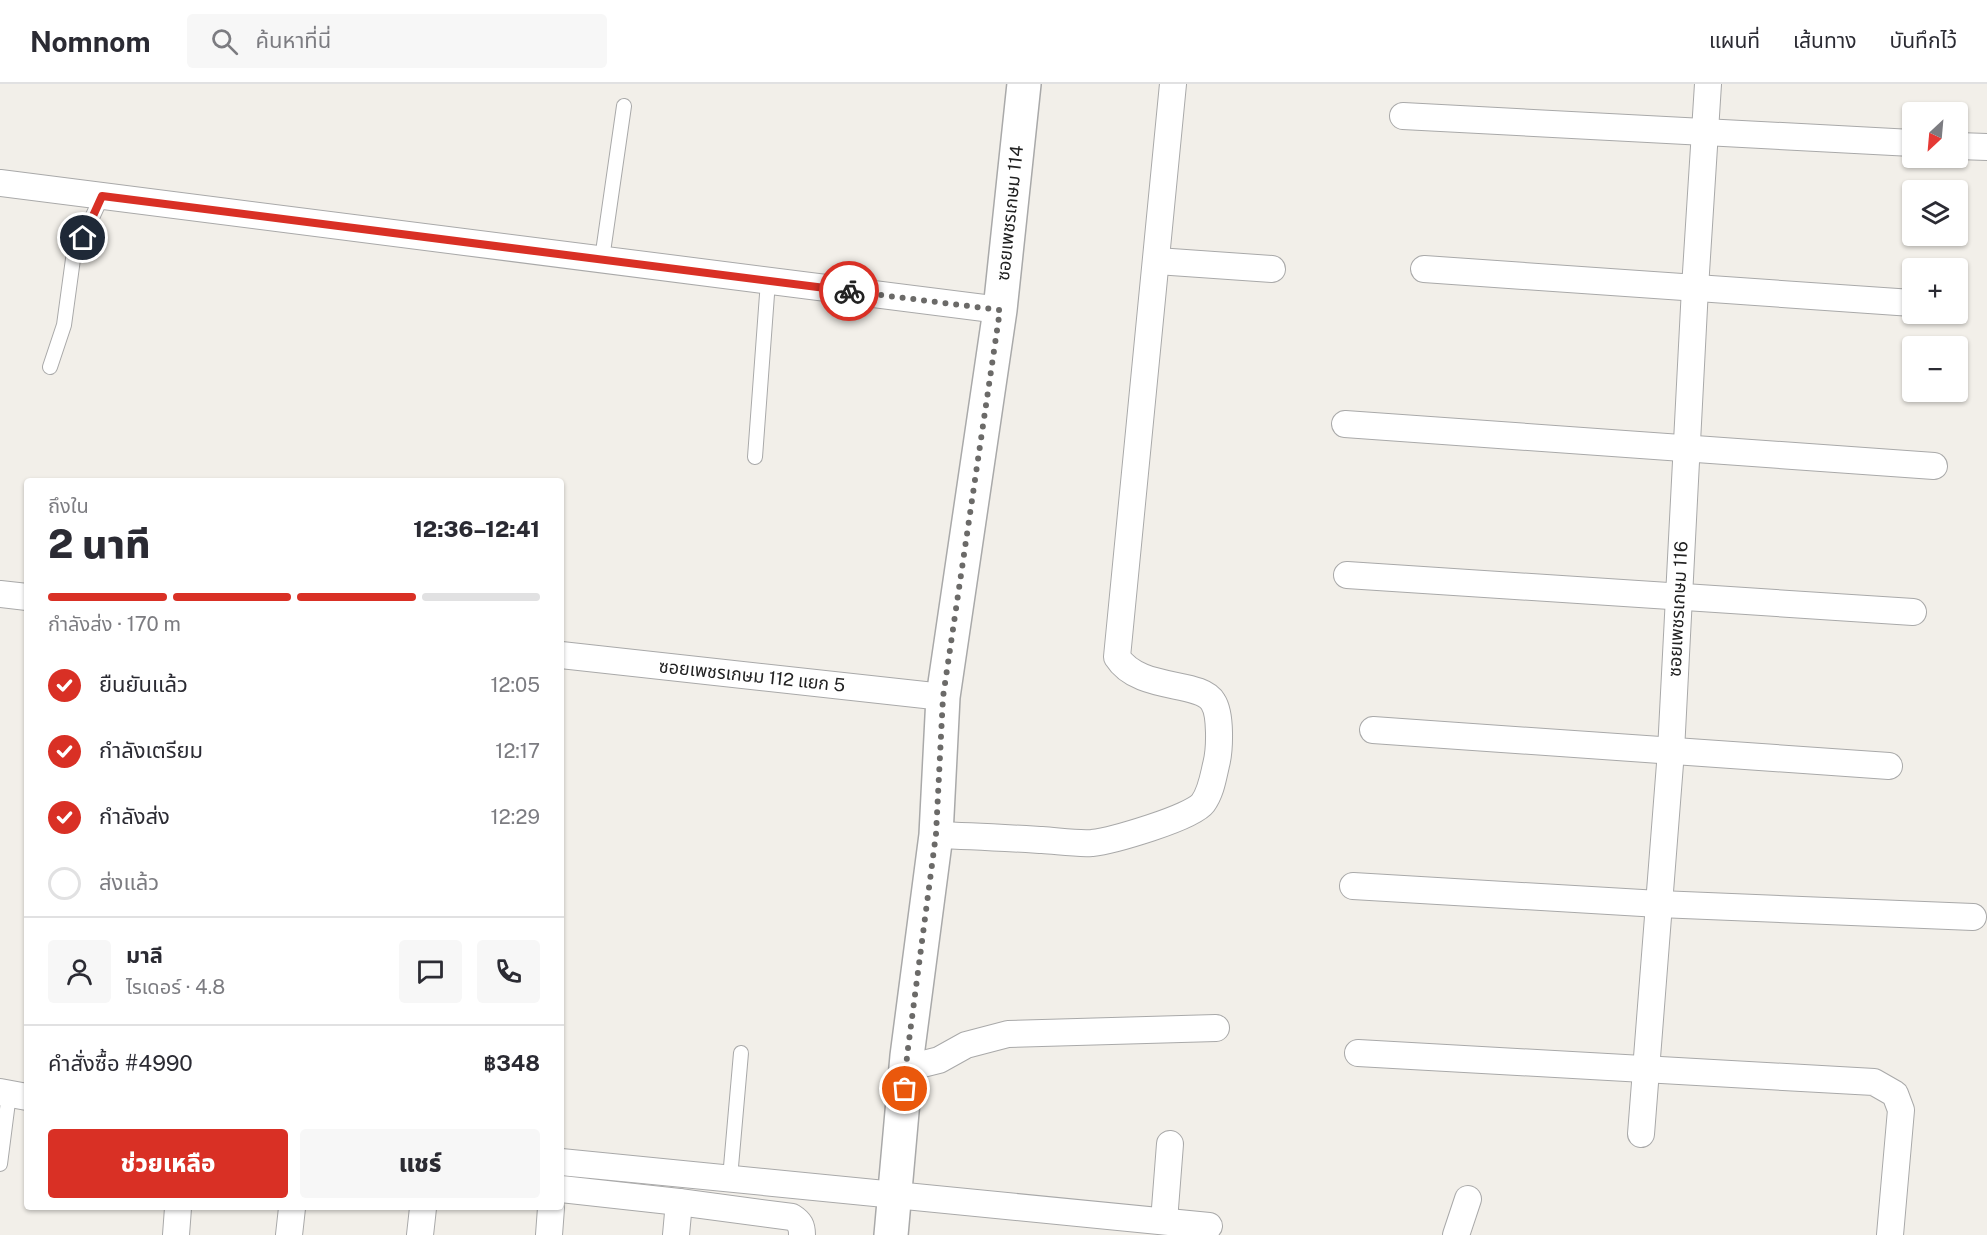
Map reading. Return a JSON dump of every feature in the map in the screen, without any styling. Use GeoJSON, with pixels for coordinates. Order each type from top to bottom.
{"type":"FeatureCollection","features":[{"type":"Feature","properties":{"kind":"street","name":"ซอยเพชรเกษม 114"},"geometry":{"type":"LineString","coordinates":[[891,1235],[906,1068],[936,834],[943,697],[1000,310],[1024,84]]}},
{"type":"Feature","properties":{"kind":"street"},"geometry":{"type":"LineString","coordinates":[[936,834],[1093,843],[1168,823],[1202,805],[1210,791],[1218,758],[1218,717],[1214,702],[1206,693],[1160,683],[1135,674],[1124,668],[1118,657],[1173,84]]}},
{"type":"Feature","properties":{"kind":"street","name":"ซอยเพชรเกษม 116"},"geometry":{"type":"LineString","coordinates":[[1641,1134],[1671,751],[1708,84]]}},
{"type":"Feature","properties":{"kind":"street"},"geometry":{"type":"LineString","coordinates":[[1402,116],[1902,142]]}},
{"type":"Feature","properties":{"kind":"street"},"geometry":{"type":"LineString","coordinates":[[1968,146],[1987,147]]}},
{"type":"Feature","properties":{"kind":"street"},"geometry":{"type":"LineString","coordinates":[[0,183],[1000,310]]}},
{"type":"Feature","properties":{"kind":"street"},"geometry":{"type":"LineString","coordinates":[[1157,261],[1272,269]]}},
{"type":"Feature","properties":{"kind":"street"},"geometry":{"type":"LineString","coordinates":[[1424,269],[1902,302]]}},
{"type":"Feature","properties":{"kind":"street"},"geometry":{"type":"LineString","coordinates":[[1345,424],[1934,466]]}},
{"type":"Feature","properties":{"kind":"street"},"geometry":{"type":"LineString","coordinates":[[1347,575],[1913,612]]}},
{"type":"Feature","properties":{"kind":"street"},"geometry":{"type":"LineString","coordinates":[[0,594],[24,597]]}},
{"type":"Feature","properties":{"kind":"street","name":"ซอยเพชรเกษม 112 แยก 5"},"geometry":{"type":"LineString","coordinates":[[564,655],[943,697]]}},
{"type":"Feature","properties":{"kind":"street"},"geometry":{"type":"LineString","coordinates":[[1373,730],[1889,766]]}},
{"type":"Feature","properties":{"kind":"street"},"geometry":{"type":"LineString","coordinates":[[1353,886],[1659,904],[1973,917]]}},
{"type":"Feature","properties":{"kind":"street"},"geometry":{"type":"LineString","coordinates":[[906,1068],[939,1060],[966,1045],[1008,1034],[1216,1028]]}},
{"type":"Feature","properties":{"kind":"street"},"geometry":{"type":"LineString","coordinates":[[1358,1053],[1875,1082],[1894,1094],[1901,1110],[1890,1235]]}},
{"type":"Feature","properties":{"kind":"street"},"geometry":{"type":"LineString","coordinates":[[1164,1221],[1170,1144]]}},
{"type":"Feature","properties":{"kind":"street"},"geometry":{"type":"LineString","coordinates":[[564,1161],[1209,1226]]}},
{"type":"Feature","properties":{"kind":"street"},"geometry":{"type":"LineString","coordinates":[[564,1189],[792,1217],[802,1226],[802,1235]]}},
{"type":"Feature","properties":{"kind":"street"},"geometry":{"type":"LineString","coordinates":[[1456,1235],[1468,1199]]}},
{"type":"Feature","properties":{"kind":"street"},"geometry":{"type":"LineString","coordinates":[[676,1235],[679,1202]]}},
{"type":"Feature","properties":{"kind":"street"},"geometry":{"type":"LineString","coordinates":[[176,1235],[178,1210]]}},
{"type":"Feature","properties":{"kind":"street"},"geometry":{"type":"LineString","coordinates":[[289,1235],[291,1210]]}},
{"type":"Feature","properties":{"kind":"street"},"geometry":{"type":"LineString","coordinates":[[420,1235],[423,1210]]}},
{"type":"Feature","properties":{"kind":"street"},"geometry":{"type":"LineString","coordinates":[[549,1235],[551,1210]]}},
{"type":"Feature","properties":{"kind":"lane"},"geometry":{"type":"LineString","coordinates":[[602,259],[624,106]]}},
{"type":"Feature","properties":{"kind":"lane"},"geometry":{"type":"LineString","coordinates":[[50,367],[64,325],[73,259],[102,196]]}},
{"type":"Feature","properties":{"kind":"lane"},"geometry":{"type":"LineString","coordinates":[[755,457],[768,281]]}},
{"type":"Feature","properties":{"kind":"lane"},"geometry":{"type":"LineString","coordinates":[[730,1178],[741,1053]]}},
{"type":"Feature","properties":{"kind":"lane"},"geometry":{"type":"LineString","coordinates":[[0,1164],[12,1094]]}},
{"type":"Feature","properties":{"kind":"way so far"},"geometry":{"type":"LineString","coordinates":[[849,291],[1000,310],[943,697],[936,834],[907,1056],[905,1089]]}},
{"type":"Feature","properties":{"kind":"route"},"geometry":{"type":"LineString","coordinates":[[83,238],[102,196],[849,291]]}}]}
